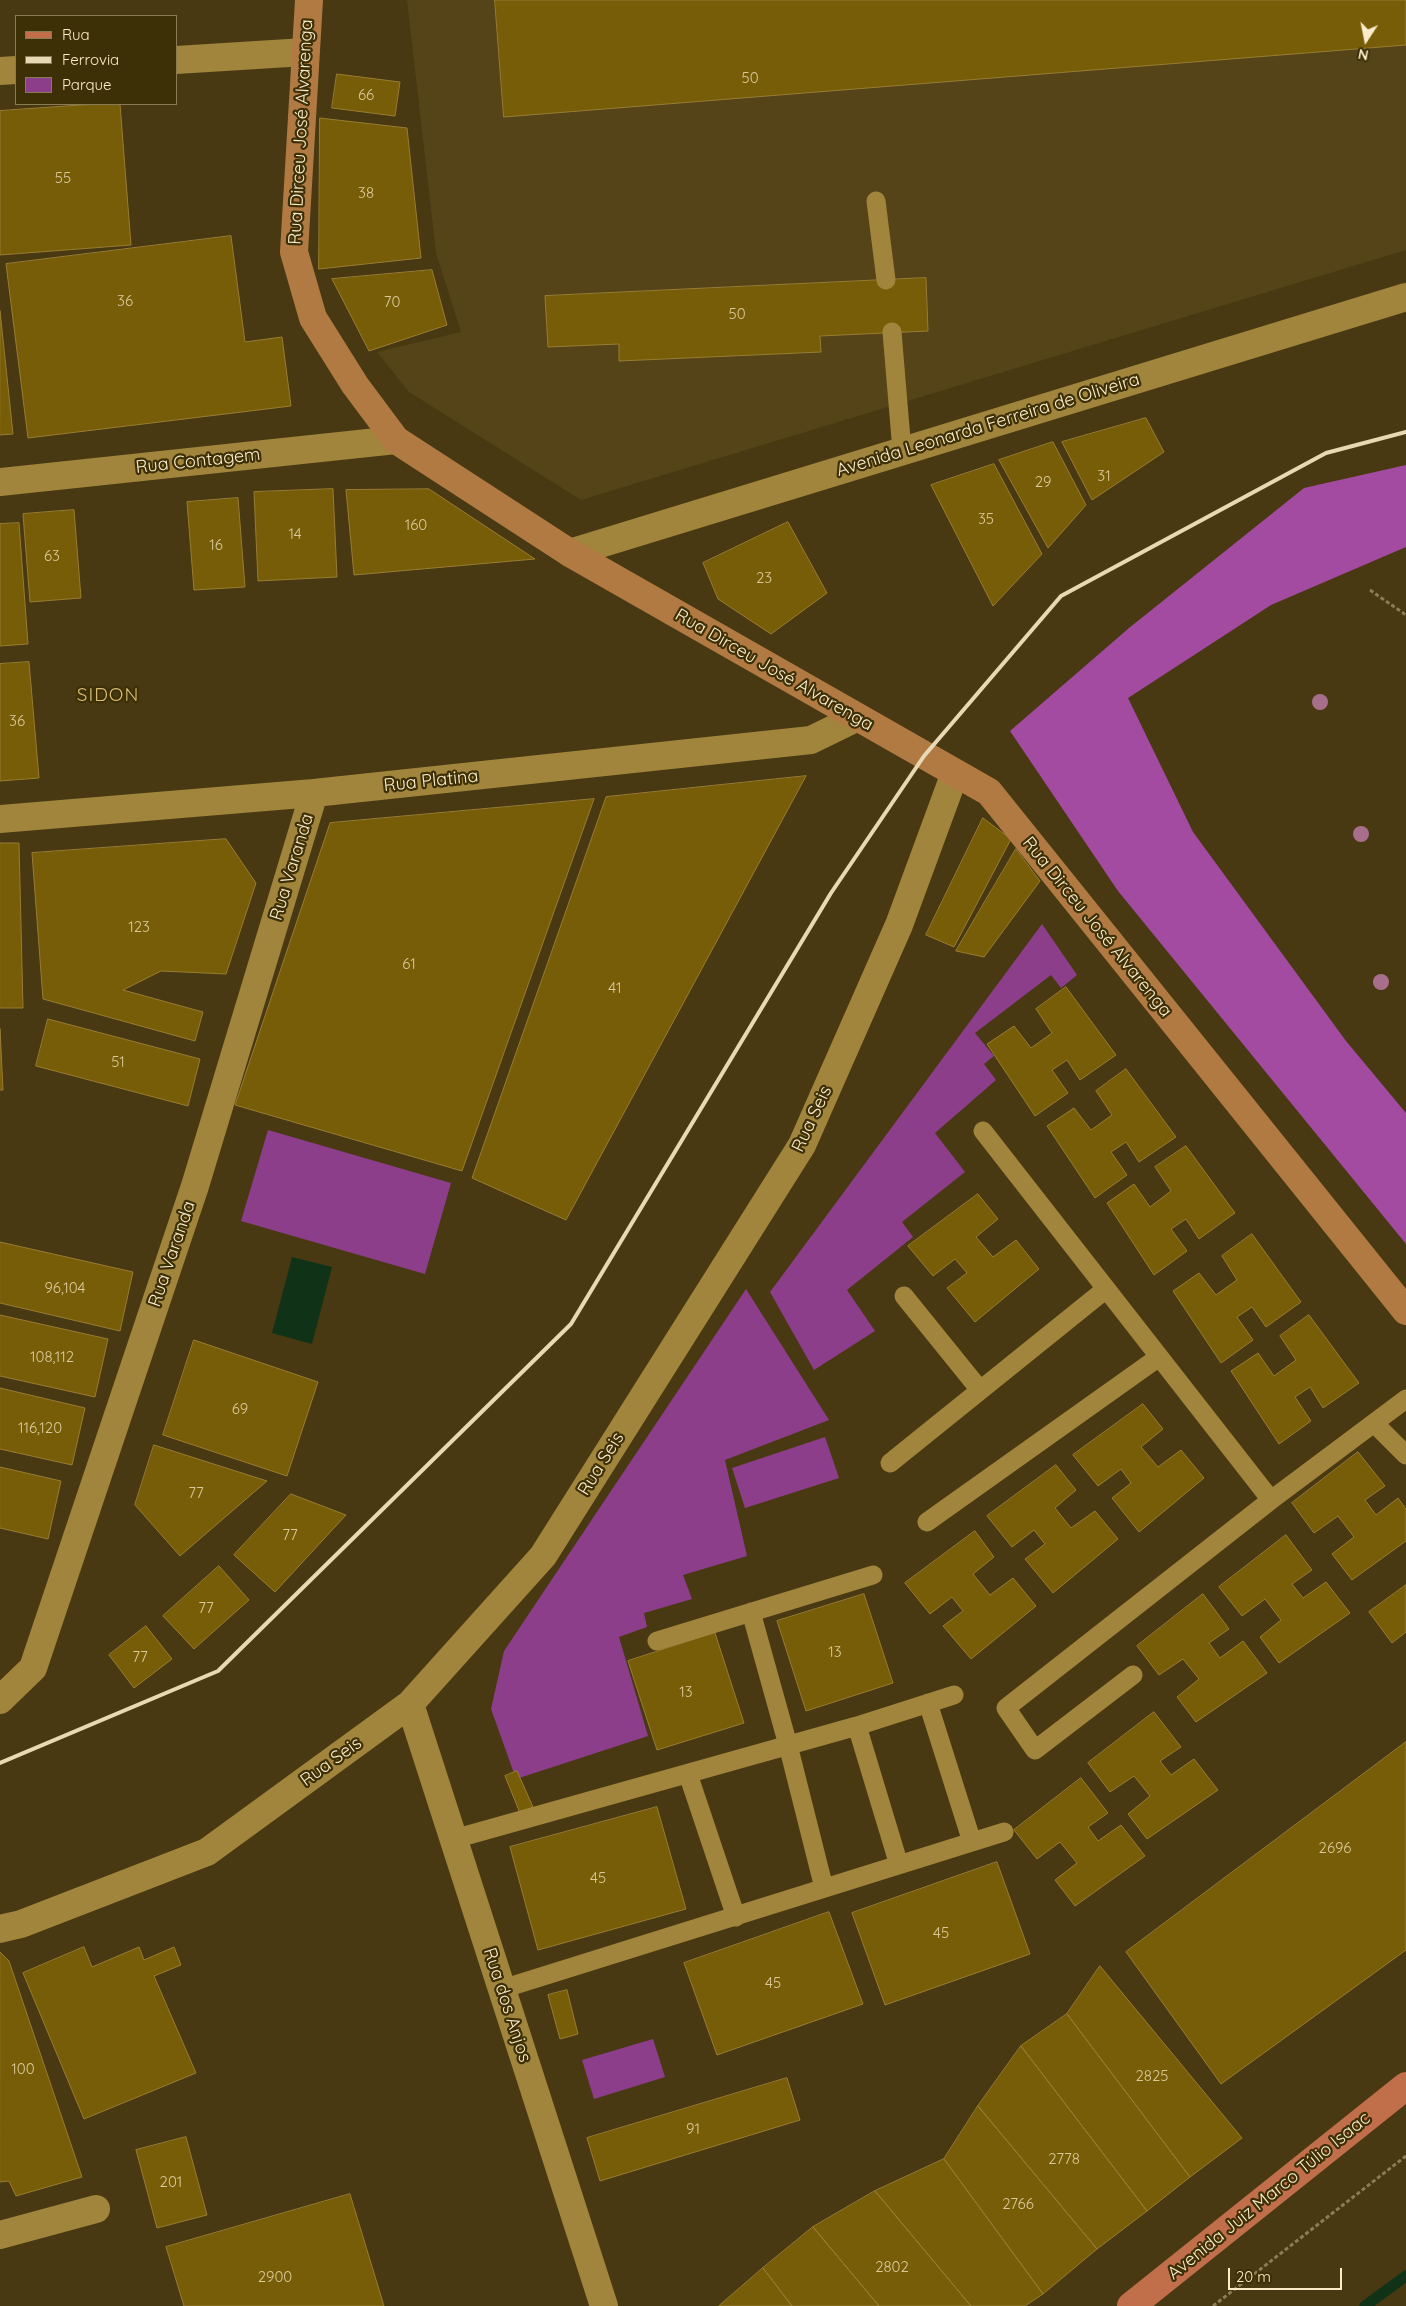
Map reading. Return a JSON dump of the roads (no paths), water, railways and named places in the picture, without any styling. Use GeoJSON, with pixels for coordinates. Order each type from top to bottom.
{"type":"FeatureCollection","features":[{"type":"Feature","properties":{"kind":"main road","name":"Rua Dirceu José Alvarenga"},"geometry":{"type":"LineString","coordinates":[[309,0],[294,252],[313,318],[355,385],[396,440],[570,553],[856,718],[989,792],[1406,1310]]}},
{"type":"Feature","properties":{"kind":"main road","name":"Avenida Juiz Marco Túlio Isaac"},"geometry":{"type":"LineString","coordinates":[[1131,2306],[1406,2086]]}},
{"type":"Feature","properties":{"kind":"street"},"geometry":{"type":"LineString","coordinates":[[178,60],[305,52]]}},
{"type":"Feature","properties":{"kind":"street"},"geometry":{"type":"LineString","coordinates":[[0,71],[15,70]]}},
{"type":"Feature","properties":{"kind":"street","name":"Avenida Leonarda Ferreira de Oliveira"},"geometry":{"type":"LineString","coordinates":[[570,553],[1406,297]]}},
{"type":"Feature","properties":{"kind":"street","name":"Rua Contagem"},"geometry":{"type":"LineString","coordinates":[[0,482],[396,440]]}},
{"type":"Feature","properties":{"kind":"street","name":"Rua Platina"},"geometry":{"type":"LineString","coordinates":[[0,819],[314,793],[812,740],[856,718]]}},
{"type":"Feature","properties":{"kind":"street","name":"Rua Seis"},"geometry":{"type":"LineString","coordinates":[[0,1929],[21,1924],[207,1852],[410,1704],[543,1556],[802,1145],[899,925],[956,773]]}},
{"type":"Feature","properties":{"kind":"street","name":"Rua Varanda"},"geometry":{"type":"LineString","coordinates":[[0,1700],[34,1668],[195,1186],[314,793]]}},
{"type":"Feature","properties":{"kind":"street","name":"Rua dos Anjos"},"geometry":{"type":"LineString","coordinates":[[410,1704],[604,2306]]}},
{"type":"Feature","properties":{"kind":"street"},"geometry":{"type":"LineString","coordinates":[[0,2235],[96,2209]]}},
{"type":"Feature","properties":{"kind":"lane"},"geometry":{"type":"LineString","coordinates":[[876,201],[886,280]]}},
{"type":"Feature","properties":{"kind":"lane"},"geometry":{"type":"LineString","coordinates":[[892,332],[902,451]]}},
{"type":"Feature","properties":{"kind":"lane"},"geometry":{"type":"LineString","coordinates":[[983,1130],[1271,1500]]}},
{"type":"Feature","properties":{"kind":"lane"},"geometry":{"type":"LineString","coordinates":[[890,1463],[1106,1289]]}},
{"type":"Feature","properties":{"kind":"lane"},"geometry":{"type":"LineString","coordinates":[[904,1296],[980,1390]]}},
{"type":"Feature","properties":{"kind":"lane"},"geometry":{"type":"LineString","coordinates":[[927,1522],[1159,1357]]}},
{"type":"Feature","properties":{"kind":"lane"},"geometry":{"type":"LineString","coordinates":[[1133,1675],[1036,1750],[1006,1708],[1271,1500],[1406,1399]]}},
{"type":"Feature","properties":{"kind":"lane"},"geometry":{"type":"LineString","coordinates":[[1374,1423],[1406,1455]]}},
{"type":"Feature","properties":{"kind":"lane"},"geometry":{"type":"LineString","coordinates":[[657,1641],[874,1575]]}},
{"type":"Feature","properties":{"kind":"lane"},"geometry":{"type":"LineString","coordinates":[[751,1612],[788,1745],[824,1888]]}},
{"type":"Feature","properties":{"kind":"lane"},"geometry":{"type":"LineString","coordinates":[[454,1839],[857,1726],[954,1695]]}},
{"type":"Feature","properties":{"kind":"lane"},"geometry":{"type":"LineString","coordinates":[[928,1703],[972,1842]]}},
{"type":"Feature","properties":{"kind":"lane"},"geometry":{"type":"LineString","coordinates":[[857,1726],[899,1865]]}},
{"type":"Feature","properties":{"kind":"lane"},"geometry":{"type":"LineString","coordinates":[[688,1774],[736,1917]]}},
{"type":"Feature","properties":{"kind":"lane"},"geometry":{"type":"LineString","coordinates":[[502,1990],[1004,1832]]}},
{"type":"Feature","properties":{"kind":"waterway"},"geometry":{"type":"LineString","coordinates":[[1365,2306],[1406,2276]]}},
{"type":"Feature","properties":{"kind":"railway"},"geometry":{"type":"LineString","coordinates":[[0,1763],[218,1671],[571,1324],[831,893],[924,756],[1061,596],[1326,453],[1406,432]]}},
{"type":"Feature","properties":{"kind":"district","name":"SIDON"},"geometry":{"type":"Point","coordinates":[108,695]}}]}
